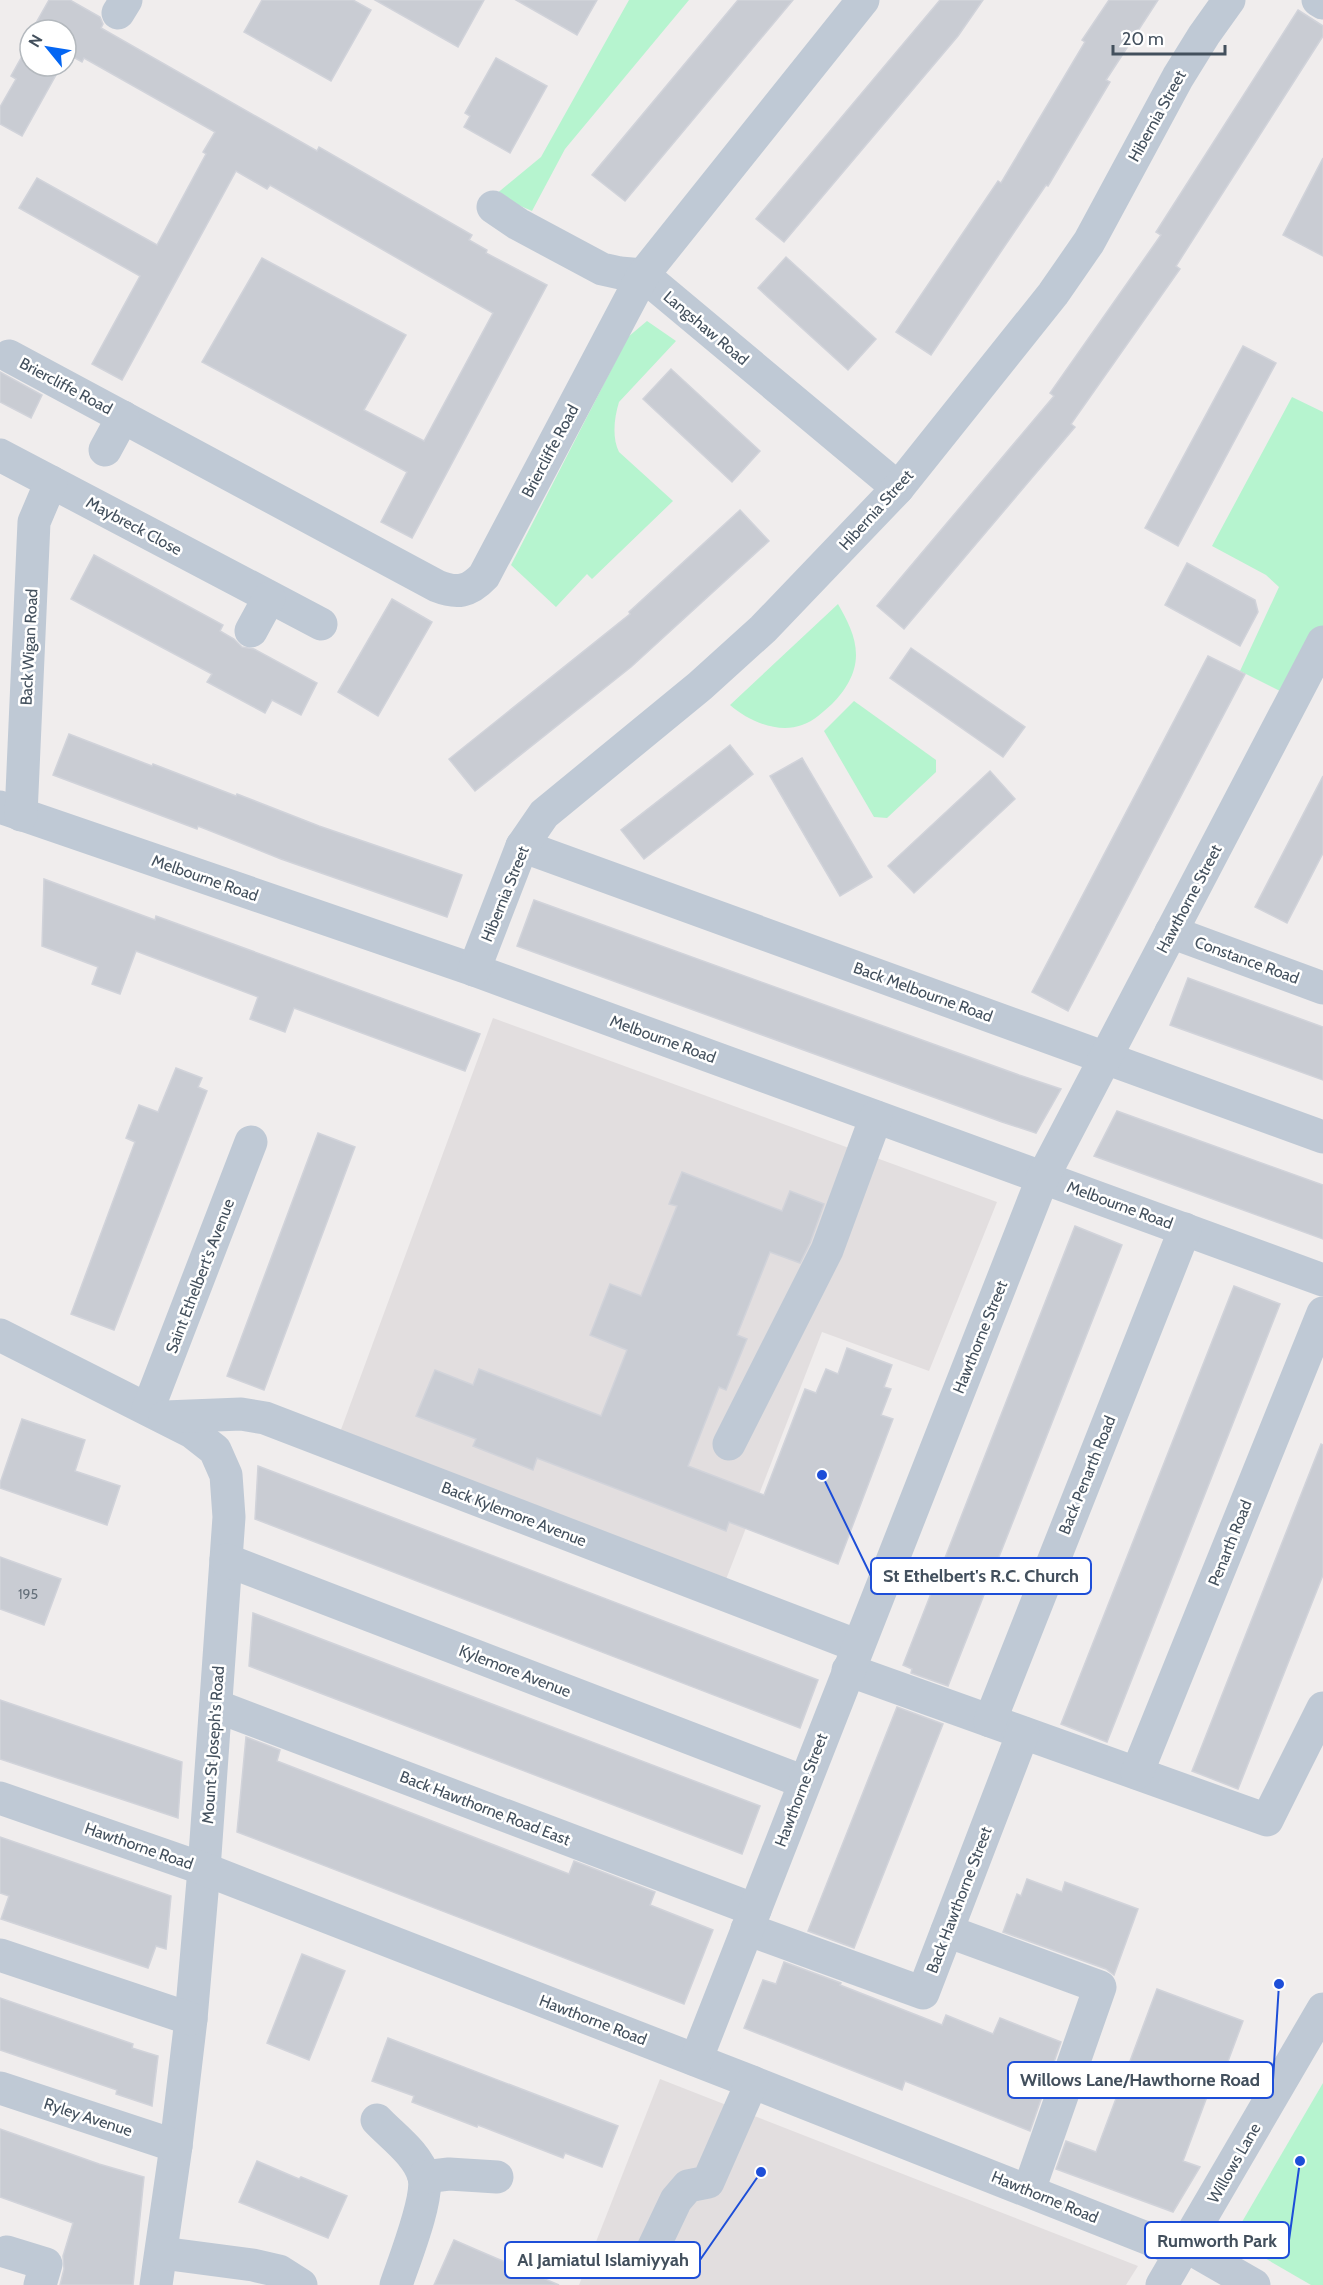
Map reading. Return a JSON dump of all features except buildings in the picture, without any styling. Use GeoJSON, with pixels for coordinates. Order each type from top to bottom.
{"type":"FeatureCollection","features":[{"type":"Feature","properties":{"kind":"street","name":"Briercliffe Road"},"geometry":{"type":"LineString","coordinates":[[9,356],[437,586],[450,591],[463,591],[474,586],[484,576],[642,274],[863,0]]}},
{"type":"Feature","properties":{"kind":"street","name":"Hibernia Street"},"geometry":{"type":"LineString","coordinates":[[474,970],[522,846],[544,814],[700,686],[763,629],[898,488],[1053,294],[1089,242],[1178,77],[1229,0]]}},
{"type":"Feature","properties":{"kind":"street"},"geometry":{"type":"LineString","coordinates":[[1318,0],[1323,3]]}},
{"type":"Feature","properties":{"kind":"street"},"geometry":{"type":"LineString","coordinates":[[493,207],[518,224],[602,269],[642,274]]}},
{"type":"Feature","properties":{"kind":"street","name":"Langshaw Road"},"geometry":{"type":"LineString","coordinates":[[642,274],[898,488]]}},
{"type":"Feature","properties":{"kind":"street","name":"Briercliffe Road"},"geometry":{"type":"LineString","coordinates":[[105,450],[123,417]]}},
{"type":"Feature","properties":{"kind":"street","name":"Maybreck Close"},"geometry":{"type":"LineString","coordinates":[[0,455],[321,624]]}},
{"type":"Feature","properties":{"kind":"street","name":"Back Wigan Road"},"geometry":{"type":"LineString","coordinates":[[11,811],[34,522],[51,482]]}},
{"type":"Feature","properties":{"kind":"street"},"geometry":{"type":"LineString","coordinates":[[251,631],[269,597]]}},
{"type":"Feature","properties":{"kind":"street","name":"Hawthorne Street"},"geometry":{"type":"LineString","coordinates":[[696,2060],[1043,1177],[1323,642]]}},
{"type":"Feature","properties":{"kind":"street","name":"Melbourne Road"},"geometry":{"type":"LineString","coordinates":[[11,811],[474,970],[1323,1280]]}},
{"type":"Feature","properties":{"kind":"street","name":"Back Melbourne Road"},"geometry":{"type":"LineString","coordinates":[[522,846],[1323,1137]]}},
{"type":"Feature","properties":{"kind":"street","name":"Constance Road"},"geometry":{"type":"LineString","coordinates":[[1171,932],[1322,985]]}},
{"type":"Feature","properties":{"kind":"street"},"geometry":{"type":"LineString","coordinates":[[729,1444],[827,1250],[876,1117]]}},
{"type":"Feature","properties":{"kind":"street","name":"Saint Ethelbert's Avenue"},"geometry":{"type":"LineString","coordinates":[[156,1413],[251,1143]]}},
{"type":"Feature","properties":{"kind":"street","name":"Back Penarth Road"},"geometry":{"type":"LineString","coordinates":[[990,1721],[1185,1229]]}},
{"type":"Feature","properties":{"kind":"street","name":"Penarth Road"},"geometry":{"type":"LineString","coordinates":[[1137,1773],[1323,1313]]}},
{"type":"Feature","properties":{"kind":"street","name":"Mount St Joseph's Road"},"geometry":{"type":"LineString","coordinates":[[0,1335],[192,1431],[215,1450],[226,1475],[229,1517],[204,1869],[191,2019],[156,2285]]}},
{"type":"Feature","properties":{"kind":"street","name":"Back Kylemore Avenue"},"geometry":{"type":"LineString","coordinates":[[156,1413],[241,1414],[265,1418],[853,1658],[990,1721],[1267,1820],[1323,1708]]}},
{"type":"Feature","properties":{"kind":"street","name":"Kylemore Avenue"},"geometry":{"type":"LineString","coordinates":[[226,1560],[804,1782]]}},
{"type":"Feature","properties":{"kind":"street","name":"Back Hawthorne Road East"},"geometry":{"type":"LineString","coordinates":[[216,1706],[751,1919]]}},
{"type":"Feature","properties":{"kind":"street","name":"Back Hawthorne Street"},"geometry":{"type":"LineString","coordinates":[[751,1919],[923,1993],[1023,1733]]}},
{"type":"Feature","properties":{"kind":"street","name":"Hawthorne Road"},"geometry":{"type":"LineString","coordinates":[[0,1798],[204,1869],[1184,2249],[1254,2285]]}},
{"type":"Feature","properties":{"kind":"street"},"geometry":{"type":"LineString","coordinates":[[947,1931],[1100,1987],[1029,2190]]}},
{"type":"Feature","properties":{"kind":"street"},"geometry":{"type":"LineString","coordinates":[[0,1955],[191,2019]]}},
{"type":"Feature","properties":{"kind":"street","name":"Willows Lane"},"geometry":{"type":"LineString","coordinates":[[1162,2285],[1323,2010]]}},
{"type":"Feature","properties":{"kind":"street"},"geometry":{"type":"LineString","coordinates":[[648,2259],[676,2200],[688,2186],[708,2182],[752,2082]]}},
{"type":"Feature","properties":{"kind":"street","name":"Ryley Avenue"},"geometry":{"type":"LineString","coordinates":[[0,2088],[176,2146]]}},
{"type":"Feature","properties":{"kind":"street"},"geometry":{"type":"LineString","coordinates":[[377,2120],[415,2158],[424,2177],[423,2197],[396,2285]]}},
{"type":"Feature","properties":{"kind":"street"},"geometry":{"type":"LineString","coordinates":[[424,2177],[450,2174],[497,2177]]}},
{"type":"Feature","properties":{"kind":"street"},"geometry":{"type":"LineString","coordinates":[[7,2252],[45,2264],[40,2285]]}},
{"type":"Feature","properties":{"kind":"street"},"geometry":{"type":"LineString","coordinates":[[162,2253],[253,2265],[279,2271],[301,2285]]}},
{"type":"Feature","properties":{"kind":"shaded area"},"geometry":{"type":"Polygon","coordinates":[[[493,1018],[997,1202],[929,1371],[822,1332],[725,1582],[339,1435],[493,1018]]]}},
{"type":"Feature","properties":{"kind":"shaded area"},"geometry":{"type":"Polygon","coordinates":[[[660,2079],[1138,2266],[1126,2285],[579,2285],[660,2079]]]}},
{"type":"Feature","properties":{"kind":"green space"},"geometry":{"type":"Polygon","coordinates":[[[629,0],[689,0],[565,149],[532,211],[495,195],[541,157],[629,0]]]}},
{"type":"Feature","properties":{"kind":"green space"},"geometry":{"type":"Polygon","coordinates":[[[647,321],[676,341],[619,402],[615,421],[615,441],[619,452],[673,501],[592,579],[587,574],[556,607],[511,565],[628,337],[647,321]]]}},
{"type":"Feature","properties":{"kind":"green space"},"geometry":{"type":"Polygon","coordinates":[[[1292,397],[1323,412],[1323,642],[1294,698],[1240,671],[1279,587],[1266,575],[1212,546],[1292,397]]]}},
{"type":"Feature","properties":{"kind":"green space"},"geometry":{"type":"Polygon","coordinates":[[[838,604],[853,635],[856,662],[849,682],[832,704],[806,723],[783,728],[754,721],[730,705],[838,604]]]}},
{"type":"Feature","properties":{"kind":"green space"},"geometry":{"type":"Polygon","coordinates":[[[854,701],[936,760],[936,772],[887,818],[874,817],[824,731],[854,701]]]}},
{"type":"Feature","properties":{"kind":"green space"},"geometry":{"type":"Polygon","coordinates":[[[1323,2083],[1323,2285],[1311,2285],[1232,2239],[1323,2083]]]}},
{"type":"Feature","properties":{"kind":"place","name":"St Ethelbert's R.C. Church"},"geometry":{"type":"Point","coordinates":[822,1475]}},
{"type":"Feature","properties":{"kind":"place","name":"Willows Lane/Hawthorne Road"},"geometry":{"type":"Point","coordinates":[1279,1984]}},
{"type":"Feature","properties":{"kind":"place","name":"Rumworth Park"},"geometry":{"type":"Point","coordinates":[1300,2161]}},
{"type":"Feature","properties":{"kind":"place","name":"Al Jamiatul Islamiyyah"},"geometry":{"type":"Point","coordinates":[761,2172]}}]}
